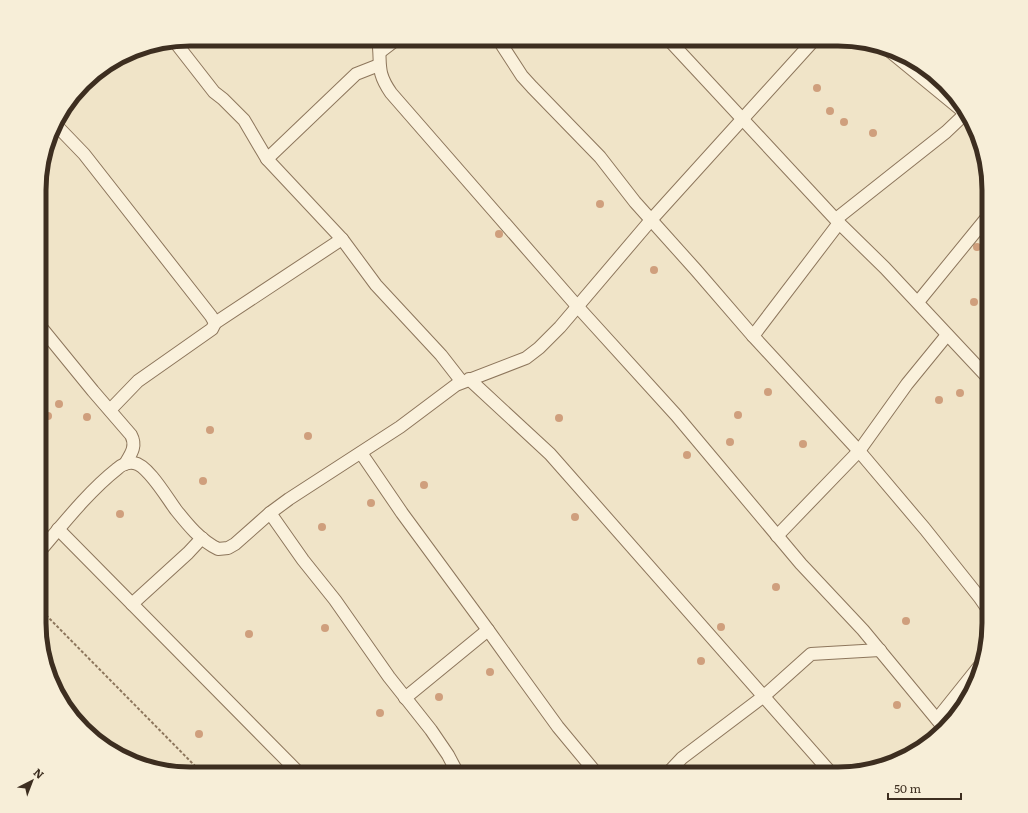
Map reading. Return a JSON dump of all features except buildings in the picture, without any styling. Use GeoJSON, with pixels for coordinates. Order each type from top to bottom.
{"type":"FeatureCollection","features":[{"type":"Feature","properties":{"kind":"street"},"geometry":{"type":"LineString","coordinates":[[178,46],[214,92],[244,120],[267,159],[342,239],[376,285],[466,381],[550,454],[826,767]]}},
{"type":"Feature","properties":{"kind":"street"},"geometry":{"type":"LineString","coordinates":[[379,46],[380,73],[383,82],[391,93],[577,306],[676,415],[777,536],[863,630],[940,723],[971,679]]}},
{"type":"Feature","properties":{"kind":"street"},"geometry":{"type":"LineString","coordinates":[[380,52],[388,46]]}},
{"type":"Feature","properties":{"kind":"street"},"geometry":{"type":"LineString","coordinates":[[503,46],[522,76],[600,157],[617,178],[627,194],[753,336],[858,451],[925,529],[982,601]]}},
{"type":"Feature","properties":{"kind":"street"},"geometry":{"type":"LineString","coordinates":[[674,46],[838,221],[918,302],[947,335],[982,369]]}},
{"type":"Feature","properties":{"kind":"street"},"geometry":{"type":"LineString","coordinates":[[46,544],[91,493],[117,468],[124,464],[134,463],[142,467],[152,478],[192,529],[218,549],[228,548],[235,544],[270,513],[311,484],[361,453],[427,408],[447,391],[466,381],[526,358],[549,338],[651,220],[809,46]]}},
{"type":"Feature","properties":{"kind":"street"},"geometry":{"type":"LineString","coordinates":[[902,61],[951,100]]}},
{"type":"Feature","properties":{"kind":"street"},"geometry":{"type":"LineString","coordinates":[[267,159],[356,74],[379,65]]}},
{"type":"Feature","properties":{"kind":"street"},"geometry":{"type":"LineString","coordinates":[[753,336],[838,221],[946,132],[962,116]]}},
{"type":"Feature","properties":{"kind":"street"},"geometry":{"type":"LineString","coordinates":[[60,128],[84,154],[215,323]]}},
{"type":"Feature","properties":{"kind":"street"},"geometry":{"type":"LineString","coordinates":[[918,302],[982,224]]}},
{"type":"Feature","properties":{"kind":"street"},"geometry":{"type":"LineString","coordinates":[[110,410],[138,381],[212,329],[215,323],[342,239]]}},
{"type":"Feature","properties":{"kind":"street"},"geometry":{"type":"LineString","coordinates":[[46,334],[127,429],[133,439],[134,448],[124,464]]}},
{"type":"Feature","properties":{"kind":"street"},"geometry":{"type":"LineString","coordinates":[[777,536],[858,451],[907,384],[947,335]]}},
{"type":"Feature","properties":{"kind":"street"},"geometry":{"type":"LineString","coordinates":[[361,453],[402,513],[558,727],[591,767]]}},
{"type":"Feature","properties":{"kind":"street"},"geometry":{"type":"LineString","coordinates":[[270,513],[303,560],[335,600],[359,636],[431,730],[454,767]]}},
{"type":"Feature","properties":{"kind":"street"},"geometry":{"type":"LineString","coordinates":[[58,529],[293,767]]}},
{"type":"Feature","properties":{"kind":"street"},"geometry":{"type":"LineString","coordinates":[[132,604],[183,558],[202,538]]}},
{"type":"Feature","properties":{"kind":"street"},"geometry":{"type":"LineString","coordinates":[[405,698],[488,630]]}},
{"type":"Feature","properties":{"kind":"street"},"geometry":{"type":"LineString","coordinates":[[674,767],[682,758],[764,696],[811,654],[880,650]]}},
{"type":"Feature","properties":{"kind":"path"},"geometry":{"type":"LineString","coordinates":[[46,615],[196,767]]}}]}
